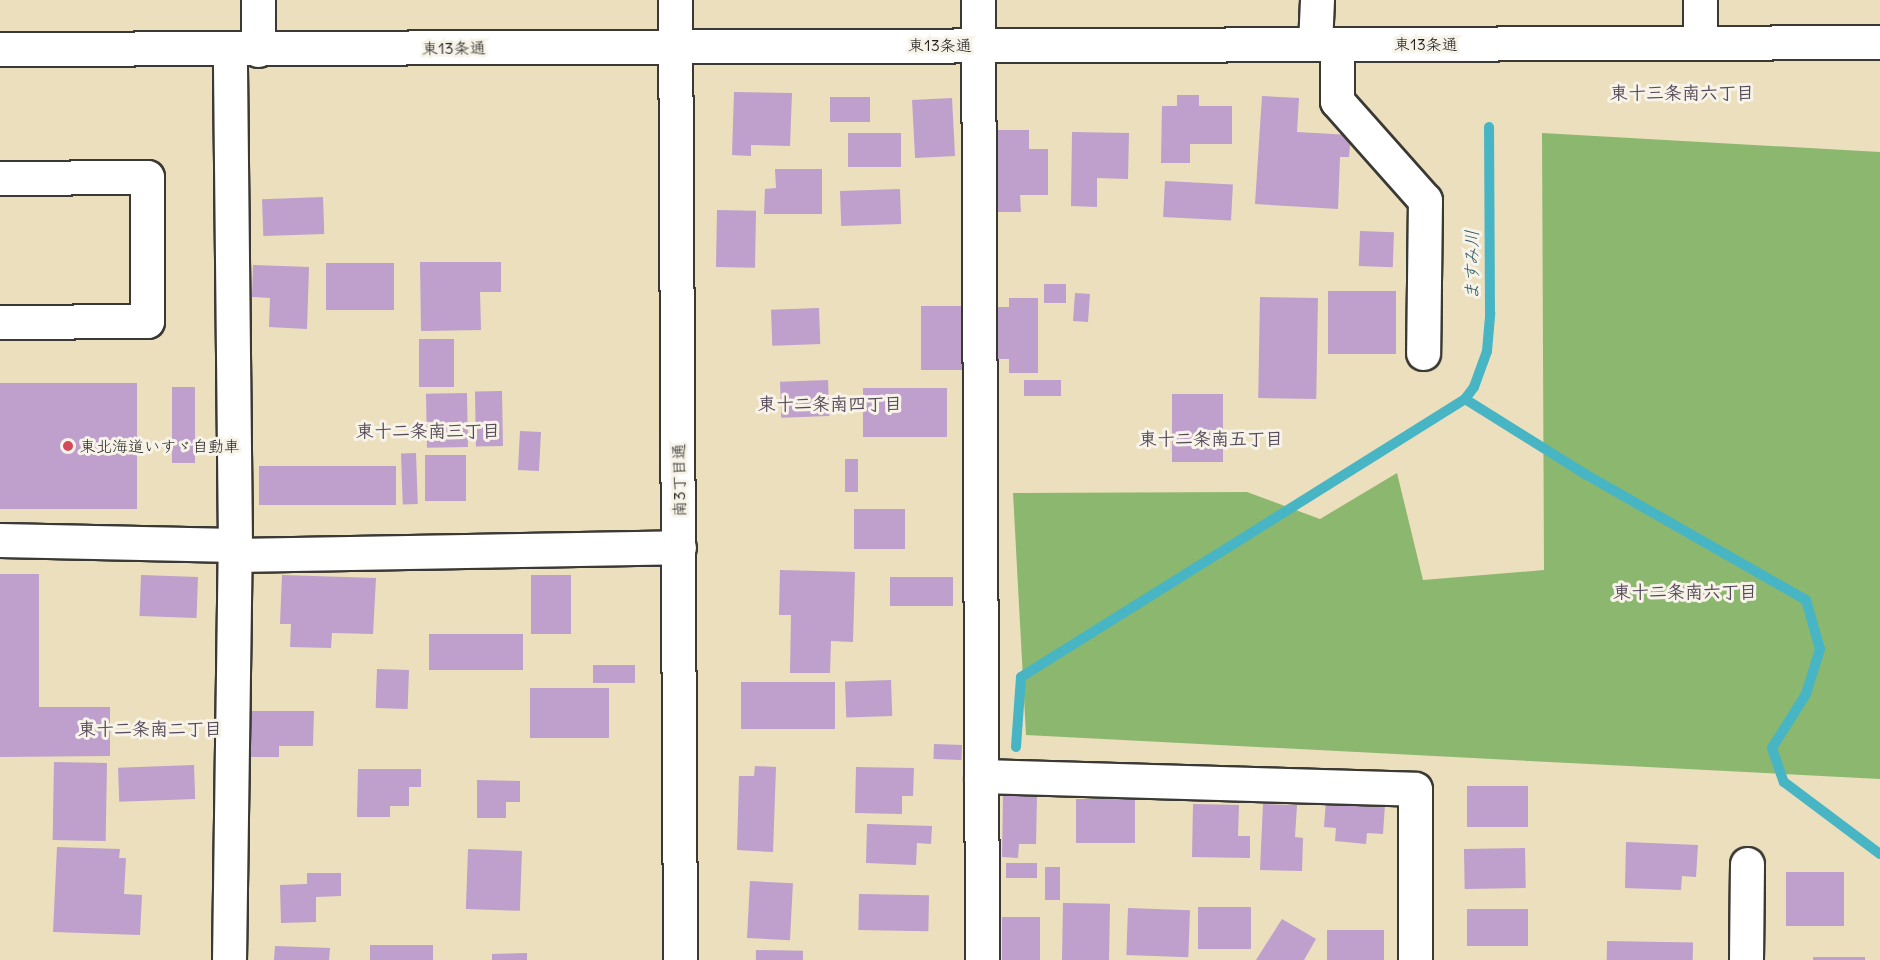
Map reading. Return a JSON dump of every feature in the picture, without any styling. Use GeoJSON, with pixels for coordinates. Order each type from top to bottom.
{"type":"FeatureCollection","features":[{"type":"Feature","properties":{"kind":"street"},"geometry":{"type":"LineString","coordinates":[[229,960],[244,50],[258,0]]}},
{"type":"Feature","properties":{"kind":"street","name":"南3丁目通"},"geometry":{"type":"LineString","coordinates":[[675,0],[680,960]]}},
{"type":"Feature","properties":{"kind":"street"},"geometry":{"type":"LineString","coordinates":[[978,0],[982,960]]}},
{"type":"Feature","properties":{"kind":"street"},"geometry":{"type":"LineString","coordinates":[[1317,0],[1337,101],[1425,200],[1423,353]]}},
{"type":"Feature","properties":{"kind":"street"},"geometry":{"type":"LineString","coordinates":[[1700,0],[1700,43]]}},
{"type":"Feature","properties":{"kind":"street","name":"東13条通"},"geometry":{"type":"LineString","coordinates":[[0,49],[244,50],[675,46],[1880,42]]}},
{"type":"Feature","properties":{"kind":"street"},"geometry":{"type":"LineString","coordinates":[[0,178],[147,177],[147,321],[0,321]]}},
{"type":"Feature","properties":{"kind":"street"},"geometry":{"type":"LineString","coordinates":[[0,540],[235,550],[679,547]]}},
{"type":"Feature","properties":{"kind":"street"},"geometry":{"type":"LineString","coordinates":[[981,776],[1415,789],[1415,960]]}},
{"type":"Feature","properties":{"kind":"street"},"geometry":{"type":"LineString","coordinates":[[1746,960],[1747,864]]}},
{"type":"Feature","properties":{"kind":"green space"},"geometry":{"type":"Polygon","coordinates":[[[1542,133],[1880,152],[1880,779],[1026,735],[1013,493],[1247,492],[1320,519],[1397,473],[1423,580],[1544,570],[1542,133]]]}},
{"type":"Feature","properties":{"kind":"building"},"geometry":{"type":"Polygon","coordinates":[[[734,92],[792,93],[790,146],[751,145],[751,156],[732,155],[734,92]]]}},
{"type":"Feature","properties":{"kind":"building"},"geometry":{"type":"Polygon","coordinates":[[[1177,95],[1199,95],[1199,106],[1232,106],[1232,144],[1190,144],[1190,163],[1161,163],[1162,106],[1177,106],[1177,95]]]}},
{"type":"Feature","properties":{"kind":"building"},"geometry":{"type":"Polygon","coordinates":[[[1262,96],[1299,98],[1297,132],[1351,135],[1349,157],[1340,157],[1338,209],[1255,204],[1262,96]]]}},
{"type":"Feature","properties":{"kind":"building"},"geometry":{"type":"Polygon","coordinates":[[[830,97],[870,97],[870,122],[830,122],[830,97]]]}},
{"type":"Feature","properties":{"kind":"building"},"geometry":{"type":"Polygon","coordinates":[[[952,98],[955,156],[915,158],[912,100],[952,98]]]}},
{"type":"Feature","properties":{"kind":"building"},"geometry":{"type":"Polygon","coordinates":[[[998,130],[1029,130],[1029,149],[1048,149],[1048,195],[1020,195],[1021,212],[998,212],[998,130]]]}},
{"type":"Feature","properties":{"kind":"building"},"geometry":{"type":"Polygon","coordinates":[[[1072,132],[1129,133],[1128,179],[1097,178],[1097,207],[1071,206],[1072,132]]]}},
{"type":"Feature","properties":{"kind":"building"},"geometry":{"type":"Polygon","coordinates":[[[848,133],[901,133],[901,167],[848,167],[848,133]]]}},
{"type":"Feature","properties":{"kind":"building"},"geometry":{"type":"Polygon","coordinates":[[[775,169],[822,169],[822,214],[764,214],[765,189],[776,188],[775,169]]]}},
{"type":"Feature","properties":{"kind":"building"},"geometry":{"type":"Polygon","coordinates":[[[1165,181],[1233,185],[1231,221],[1163,217],[1165,181]]]}},
{"type":"Feature","properties":{"kind":"building"},"geometry":{"type":"Polygon","coordinates":[[[900,189],[901,224],[841,226],[840,191],[900,189]]]}},
{"type":"Feature","properties":{"kind":"building"},"geometry":{"type":"Polygon","coordinates":[[[323,197],[324,234],[263,236],[262,199],[323,197]]]}},
{"type":"Feature","properties":{"kind":"building"},"geometry":{"type":"Polygon","coordinates":[[[717,210],[756,211],[755,268],[716,267],[717,210]]]}},
{"type":"Feature","properties":{"kind":"building"},"geometry":{"type":"Polygon","coordinates":[[[1360,231],[1394,232],[1393,267],[1359,266],[1360,231]]]}},
{"type":"Feature","properties":{"kind":"building"},"geometry":{"type":"Polygon","coordinates":[[[420,262],[501,262],[501,292],[480,292],[481,330],[421,331],[420,262]]]}},
{"type":"Feature","properties":{"kind":"building"},"geometry":{"type":"Polygon","coordinates":[[[326,263],[394,263],[394,310],[326,310],[326,263]]]}},
{"type":"Feature","properties":{"kind":"building"},"geometry":{"type":"Polygon","coordinates":[[[253,265],[309,267],[307,329],[269,327],[270,298],[252,297],[253,265]]]}},
{"type":"Feature","properties":{"kind":"building"},"geometry":{"type":"Polygon","coordinates":[[[1044,284],[1066,284],[1066,303],[1044,303],[1044,284]]]}},
{"type":"Feature","properties":{"kind":"building"},"geometry":{"type":"Polygon","coordinates":[[[1328,291],[1396,291],[1396,354],[1328,354],[1328,291]]]}},
{"type":"Feature","properties":{"kind":"building"},"geometry":{"type":"Polygon","coordinates":[[[1075,293],[1090,294],[1088,322],[1073,321],[1075,293]]]}},
{"type":"Feature","properties":{"kind":"building"},"geometry":{"type":"Polygon","coordinates":[[[1260,297],[1318,298],[1316,399],[1258,398],[1260,297]]]}},
{"type":"Feature","properties":{"kind":"building"},"geometry":{"type":"Polygon","coordinates":[[[1009,298],[1038,298],[1038,373],[1009,373],[1009,359],[996,359],[996,307],[1009,307],[1009,298]]]}},
{"type":"Feature","properties":{"kind":"building"},"geometry":{"type":"Polygon","coordinates":[[[921,306],[966,306],[966,370],[921,370],[921,306]]]}},
{"type":"Feature","properties":{"kind":"building"},"geometry":{"type":"Polygon","coordinates":[[[819,308],[820,344],[772,346],[771,310],[819,308]]]}},
{"type":"Feature","properties":{"kind":"building"},"geometry":{"type":"Polygon","coordinates":[[[419,339],[454,339],[454,387],[419,387],[419,339]]]}},
{"type":"Feature","properties":{"kind":"building"},"geometry":{"type":"Polygon","coordinates":[[[828,380],[829,416],[781,418],[780,382],[828,380]]]}},
{"type":"Feature","properties":{"kind":"building"},"geometry":{"type":"Polygon","coordinates":[[[1024,380],[1061,380],[1061,396],[1024,396],[1024,380]]]}},
{"type":"Feature","properties":{"kind":"building","name":"東北海道いすゞ自動車"},"geometry":{"type":"Polygon","coordinates":[[[0,383],[137,383],[137,509],[0,509],[0,383]]]}},
{"type":"Feature","properties":{"kind":"building"},"geometry":{"type":"Polygon","coordinates":[[[172,387],[195,387],[195,463],[172,463],[172,387]]]}},
{"type":"Feature","properties":{"kind":"building"},"geometry":{"type":"Polygon","coordinates":[[[863,388],[947,388],[947,437],[863,437],[863,388]]]}},
{"type":"Feature","properties":{"kind":"building"},"geometry":{"type":"Polygon","coordinates":[[[475,391],[502,391],[503,446],[476,446],[475,391]]]}},
{"type":"Feature","properties":{"kind":"building"},"geometry":{"type":"Polygon","coordinates":[[[467,393],[468,447],[427,448],[426,394],[467,393]]]}},
{"type":"Feature","properties":{"kind":"building"},"geometry":{"type":"Polygon","coordinates":[[[1172,394],[1223,394],[1223,462],[1172,462],[1172,394]]]}},
{"type":"Feature","properties":{"kind":"building"},"geometry":{"type":"Polygon","coordinates":[[[520,431],[541,432],[539,471],[518,470],[520,431]]]}},
{"type":"Feature","properties":{"kind":"building"},"geometry":{"type":"Polygon","coordinates":[[[416,453],[418,504],[403,504],[401,454],[416,453]]]}},
{"type":"Feature","properties":{"kind":"building"},"geometry":{"type":"Polygon","coordinates":[[[425,455],[466,455],[466,501],[425,501],[425,455]]]}},
{"type":"Feature","properties":{"kind":"building"},"geometry":{"type":"Polygon","coordinates":[[[845,459],[858,459],[858,492],[845,492],[845,459]]]}},
{"type":"Feature","properties":{"kind":"building"},"geometry":{"type":"Polygon","coordinates":[[[259,466],[396,466],[396,505],[259,505],[259,466]]]}},
{"type":"Feature","properties":{"kind":"building"},"geometry":{"type":"Polygon","coordinates":[[[854,509],[905,509],[905,549],[854,549],[854,509]]]}},
{"type":"Feature","properties":{"kind":"building"},"geometry":{"type":"Polygon","coordinates":[[[780,570],[855,572],[853,642],[831,641],[830,673],[790,673],[791,615],[779,615],[780,570]]]}},
{"type":"Feature","properties":{"kind":"building"},"geometry":{"type":"Polygon","coordinates":[[[0,574],[39,574],[39,707],[110,707],[110,756],[0,757],[0,574]]]}},
{"type":"Feature","properties":{"kind":"building"},"geometry":{"type":"Polygon","coordinates":[[[141,575],[198,577],[197,618],[140,616],[141,575]]]}},
{"type":"Feature","properties":{"kind":"building"},"geometry":{"type":"Polygon","coordinates":[[[282,575],[376,578],[373,634],[332,633],[331,648],[290,647],[291,624],[280,624],[282,575]]]}},
{"type":"Feature","properties":{"kind":"building"},"geometry":{"type":"Polygon","coordinates":[[[531,575],[571,575],[571,634],[531,634],[531,575]]]}},
{"type":"Feature","properties":{"kind":"building"},"geometry":{"type":"Polygon","coordinates":[[[890,577],[953,577],[953,606],[890,606],[890,577]]]}},
{"type":"Feature","properties":{"kind":"building"},"geometry":{"type":"Polygon","coordinates":[[[429,634],[523,634],[523,670],[429,670],[429,634]]]}},
{"type":"Feature","properties":{"kind":"building"},"geometry":{"type":"Polygon","coordinates":[[[593,665],[635,665],[635,683],[593,683],[593,665]]]}},
{"type":"Feature","properties":{"kind":"building"},"geometry":{"type":"Polygon","coordinates":[[[377,669],[409,670],[408,709],[376,708],[377,669]]]}},
{"type":"Feature","properties":{"kind":"building"},"geometry":{"type":"Polygon","coordinates":[[[891,680],[892,716],[846,718],[845,682],[891,680]]]}},
{"type":"Feature","properties":{"kind":"building"},"geometry":{"type":"Polygon","coordinates":[[[741,682],[835,682],[835,729],[741,729],[741,682]]]}},
{"type":"Feature","properties":{"kind":"building"},"geometry":{"type":"Polygon","coordinates":[[[530,688],[609,688],[609,738],[530,738],[530,688]]]}},
{"type":"Feature","properties":{"kind":"building"},"geometry":{"type":"Polygon","coordinates":[[[248,711],[314,711],[313,746],[279,746],[279,757],[247,757],[248,711]]]}},
{"type":"Feature","properties":{"kind":"building"},"geometry":{"type":"Polygon","coordinates":[[[934,744],[962,745],[961,760],[933,759],[934,744]]]}},
{"type":"Feature","properties":{"kind":"building"},"geometry":{"type":"Polygon","coordinates":[[[54,762],[107,763],[106,841],[53,840],[54,762]]]}},
{"type":"Feature","properties":{"kind":"building"},"geometry":{"type":"Polygon","coordinates":[[[194,765],[195,799],[119,802],[118,768],[194,765]]]}},
{"type":"Feature","properties":{"kind":"building"},"geometry":{"type":"Polygon","coordinates":[[[755,766],[776,767],[773,852],[737,850],[739,776],[754,776],[755,766]]]}},
{"type":"Feature","properties":{"kind":"building"},"geometry":{"type":"Polygon","coordinates":[[[856,767],[914,768],[913,796],[902,796],[902,814],[855,813],[856,767]]]}},
{"type":"Feature","properties":{"kind":"building"},"geometry":{"type":"Polygon","coordinates":[[[358,769],[421,769],[421,787],[409,787],[409,806],[390,806],[390,817],[357,817],[358,769]]]}},
{"type":"Feature","properties":{"kind":"building"},"geometry":{"type":"Polygon","coordinates":[[[477,780],[520,781],[520,802],[506,802],[506,818],[477,818],[477,780]]]}},
{"type":"Feature","properties":{"kind":"building"},"geometry":{"type":"Polygon","coordinates":[[[1467,786],[1528,786],[1528,827],[1467,827],[1467,786]]]}},
{"type":"Feature","properties":{"kind":"building"},"geometry":{"type":"Polygon","coordinates":[[[1003,795],[1037,796],[1036,844],[1019,844],[1018,858],[1002,857],[1003,795]]]}},
{"type":"Feature","properties":{"kind":"building"},"geometry":{"type":"Polygon","coordinates":[[[1076,799],[1135,799],[1135,843],[1076,843],[1076,799]]]}},
{"type":"Feature","properties":{"kind":"building"},"geometry":{"type":"Polygon","coordinates":[[[1326,800],[1385,805],[1383,834],[1367,833],[1366,844],[1335,841],[1336,828],[1324,827],[1326,800]]]}},
{"type":"Feature","properties":{"kind":"building"},"geometry":{"type":"Polygon","coordinates":[[[1193,804],[1239,805],[1238,836],[1250,836],[1250,858],[1192,857],[1193,804]]]}},
{"type":"Feature","properties":{"kind":"building"},"geometry":{"type":"Polygon","coordinates":[[[1263,804],[1297,805],[1295,837],[1303,838],[1302,871],[1260,870],[1263,804]]]}},
{"type":"Feature","properties":{"kind":"building"},"geometry":{"type":"Polygon","coordinates":[[[867,824],[932,826],[931,844],[917,843],[916,865],[866,863],[867,824]]]}},
{"type":"Feature","properties":{"kind":"building"},"geometry":{"type":"Polygon","coordinates":[[[1626,842],[1698,845],[1696,877],[1682,876],[1681,890],[1625,888],[1626,842]]]}},
{"type":"Feature","properties":{"kind":"building"},"geometry":{"type":"Polygon","coordinates":[[[57,847],[120,849],[119,858],[126,858],[124,894],[142,895],[140,935],[53,932],[57,847]]]}},
{"type":"Feature","properties":{"kind":"building"},"geometry":{"type":"Polygon","coordinates":[[[1525,848],[1526,888],[1465,889],[1464,849],[1525,848]]]}},
{"type":"Feature","properties":{"kind":"building"},"geometry":{"type":"Polygon","coordinates":[[[468,849],[522,851],[520,911],[466,909],[468,849]]]}},
{"type":"Feature","properties":{"kind":"building"},"geometry":{"type":"Polygon","coordinates":[[[1006,863],[1037,863],[1037,878],[1006,878],[1006,863]]]}},
{"type":"Feature","properties":{"kind":"building"},"geometry":{"type":"Polygon","coordinates":[[[1045,867],[1060,867],[1060,900],[1045,900],[1045,867]]]}},
{"type":"Feature","properties":{"kind":"building"},"geometry":{"type":"Polygon","coordinates":[[[1786,872],[1844,872],[1844,926],[1786,926],[1786,872]]]}},
{"type":"Feature","properties":{"kind":"building"},"geometry":{"type":"Polygon","coordinates":[[[307,873],[341,873],[341,896],[316,897],[316,922],[281,923],[280,885],[307,884],[307,873]]]}},
{"type":"Feature","properties":{"kind":"building"},"geometry":{"type":"Polygon","coordinates":[[[750,881],[793,883],[790,940],[747,938],[750,881]]]}},
{"type":"Feature","properties":{"kind":"building"},"geometry":{"type":"Polygon","coordinates":[[[859,894],[929,895],[928,931],[858,930],[859,894]]]}},
{"type":"Feature","properties":{"kind":"building"},"geometry":{"type":"Polygon","coordinates":[[[1063,903],[1110,904],[1109,960],[1062,960],[1063,903]]]}},
{"type":"Feature","properties":{"kind":"building"},"geometry":{"type":"Polygon","coordinates":[[[1198,907],[1251,907],[1251,949],[1198,949],[1198,907]]]}},
{"type":"Feature","properties":{"kind":"building"},"geometry":{"type":"Polygon","coordinates":[[[1128,908],[1190,910],[1188,957],[1126,955],[1128,908]]]}},
{"type":"Feature","properties":{"kind":"building"},"geometry":{"type":"Polygon","coordinates":[[[1467,909],[1528,909],[1528,946],[1467,946],[1467,909]]]}},
{"type":"Feature","properties":{"kind":"building"},"geometry":{"type":"Polygon","coordinates":[[[1002,917],[1040,917],[1040,960],[1002,960],[1002,917]]]}},
{"type":"Feature","properties":{"kind":"building"},"geometry":{"type":"Polygon","coordinates":[[[1282,919],[1316,939],[1304,960],[1256,960],[1282,919]]]}},
{"type":"Feature","properties":{"kind":"building"},"geometry":{"type":"Polygon","coordinates":[[[1327,930],[1384,930],[1384,960],[1327,960],[1327,930]]]}},
{"type":"Feature","properties":{"kind":"building"},"geometry":{"type":"Polygon","coordinates":[[[1607,941],[1693,943],[1693,960],[1607,960],[1607,941]]]}},
{"type":"Feature","properties":{"kind":"building"},"geometry":{"type":"Polygon","coordinates":[[[370,945],[433,945],[433,960],[370,960],[370,945]]]}},
{"type":"Feature","properties":{"kind":"building"},"geometry":{"type":"Polygon","coordinates":[[[275,946],[330,948],[329,960],[274,960],[275,946]]]}},
{"type":"Feature","properties":{"kind":"building"},"geometry":{"type":"Polygon","coordinates":[[[756,950],[803,951],[803,960],[756,960],[756,950]]]}},
{"type":"Feature","properties":{"kind":"building"},"geometry":{"type":"Polygon","coordinates":[[[527,953],[527,960],[492,960],[492,954],[527,953]]]}},
{"type":"Feature","properties":{"kind":"building"},"geometry":{"type":"Polygon","coordinates":[[[1813,957],[1865,957],[1865,960],[1813,960],[1813,957]]]}},
{"type":"Feature","properties":{"kind":"waterway","name":"ますみ川"},"geometry":{"type":"LineString","coordinates":[[1016,747],[1021,677],[1465,399],[1474,387],[1487,351],[1490,313],[1489,127]]}},
{"type":"Feature","properties":{"kind":"waterway"},"geometry":{"type":"LineString","coordinates":[[1465,399],[1585,474],[1806,600],[1820,649],[1806,694],[1772,748],[1784,782],[1880,854]]}},
{"type":"Feature","properties":{"kind":"place","name":"東北海道いすゞ自動車"},"geometry":{"type":"Point","coordinates":[68,446]}},
{"type":"Feature","properties":{"kind":"district","name":"東十三条南六丁目"},"geometry":{"type":"Point","coordinates":[1682,93]}},
{"type":"Feature","properties":{"kind":"district","name":"東十二条南四丁目"},"geometry":{"type":"Point","coordinates":[830,404]}},
{"type":"Feature","properties":{"kind":"district","name":"東十二条南三丁目"},"geometry":{"type":"Point","coordinates":[428,431]}},
{"type":"Feature","properties":{"kind":"district","name":"東十二条南五丁目"},"geometry":{"type":"Point","coordinates":[1211,439]}},
{"type":"Feature","properties":{"kind":"district","name":"東十二条南六丁目"},"geometry":{"type":"Point","coordinates":[1685,592]}},
{"type":"Feature","properties":{"kind":"district","name":"東十二条南二丁目"},"geometry":{"type":"Point","coordinates":[150,729]}}]}
